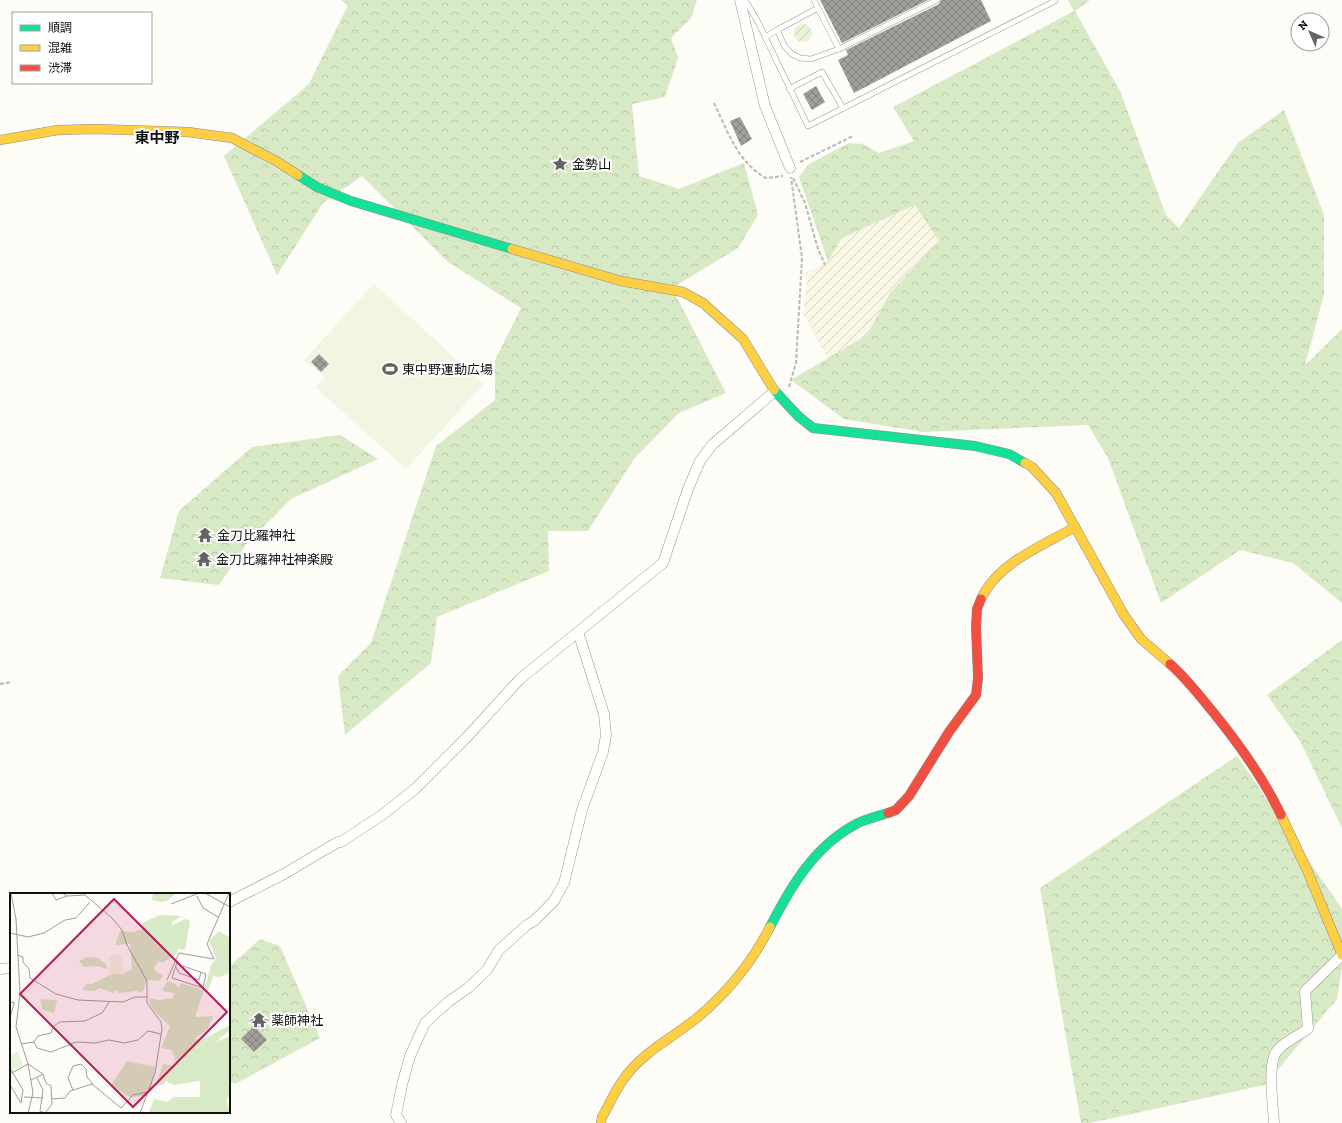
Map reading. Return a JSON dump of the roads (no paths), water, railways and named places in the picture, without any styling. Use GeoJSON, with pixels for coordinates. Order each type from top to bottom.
{"type":"FeatureCollection","features":[{"type":"Feature","properties":{"kind":"street"},"geometry":{"type":"LineString","coordinates":[[740,0],[765,106],[790,170]]}},
{"type":"Feature","properties":{"kind":"street"},"geometry":{"type":"LineString","coordinates":[[0,140],[58,130],[96,129],[188,132],[232,138],[278,162],[317,187],[351,201],[580,270],[621,281],[683,292],[703,303],[743,339],[775,391],[798,416],[813,428],[975,446],[1009,454],[1032,467],[1056,493],[1124,615],[1141,639],[1184,676],[1241,747],[1270,792],[1307,870],[1342,955],[1305,991],[1308,1029],[1287,1042],[1275,1054],[1271,1076],[1274,1123]]}},
{"type":"Feature","properties":{"kind":"street"},"geometry":{"type":"LineString","coordinates":[[230,901],[284,874],[338,842],[341,842],[382,815],[415,789],[468,736],[520,679],[663,563],[688,489],[700,461],[713,444],[775,391]]}},
{"type":"Feature","properties":{"kind":"street"},"geometry":{"type":"LineString","coordinates":[[601,1123],[602,1117],[623,1079],[655,1047],[670,1038],[698,1017],[743,972],[757,952],[783,901],[804,868],[838,836],[859,823],[896,810],[909,796],[949,732],[976,694],[978,678],[976,627],[977,609],[987,586],[1015,561],[1075,527]]}},
{"type":"Feature","properties":{"kind":"street"},"geometry":{"type":"LineString","coordinates":[[401,1123],[396,1115],[402,1085],[410,1056],[425,1024],[448,1002],[468,988],[487,970],[499,950],[527,925],[534,921],[554,901],[564,883],[582,810],[603,752],[606,735],[604,714],[578,632]]}},
{"type":"Feature","properties":{"kind":"street"},"geometry":{"type":"LineString","coordinates":[[0,969],[10,968]]}},
{"type":"Feature","properties":{"kind":"lane"},"geometry":{"type":"LineString","coordinates":[[745,0],[766,37],[789,89],[808,126],[1054,0]]}},
{"type":"Feature","properties":{"kind":"lane"},"geometry":{"type":"LineString","coordinates":[[814,0],[839,49]]}},
{"type":"Feature","properties":{"kind":"lane"},"geometry":{"type":"LineString","coordinates":[[777,30],[785,47],[792,54],[800,58],[812,59],[839,49],[937,0]]}},
{"type":"Feature","properties":{"kind":"lane"},"geometry":{"type":"LineString","coordinates":[[766,37],[818,8]]}},
{"type":"Feature","properties":{"kind":"lane"},"geometry":{"type":"LineString","coordinates":[[789,89],[822,72],[843,108]]}},
{"type":"Feature","properties":{"kind":"place","name":"金勢山"},"geometry":{"type":"Point","coordinates":[560,164]}},
{"type":"Feature","properties":{"kind":"place","name":"東中野運動広場"},"geometry":{"type":"Point","coordinates":[390,369]}},
{"type":"Feature","properties":{"kind":"place","name":"金刀比羅神社"},"geometry":{"type":"Point","coordinates":[205,535]}},
{"type":"Feature","properties":{"kind":"place","name":"金刀比羅神社神楽殿"},"geometry":{"type":"Point","coordinates":[204,559]}},
{"type":"Feature","properties":{"kind":"place","name":"薬師神社"},"geometry":{"type":"Point","coordinates":[259,1020]}},
{"type":"Feature","properties":{"kind":"district","name":"東中野"},"geometry":{"type":"Point","coordinates":[157,138]}}]}
